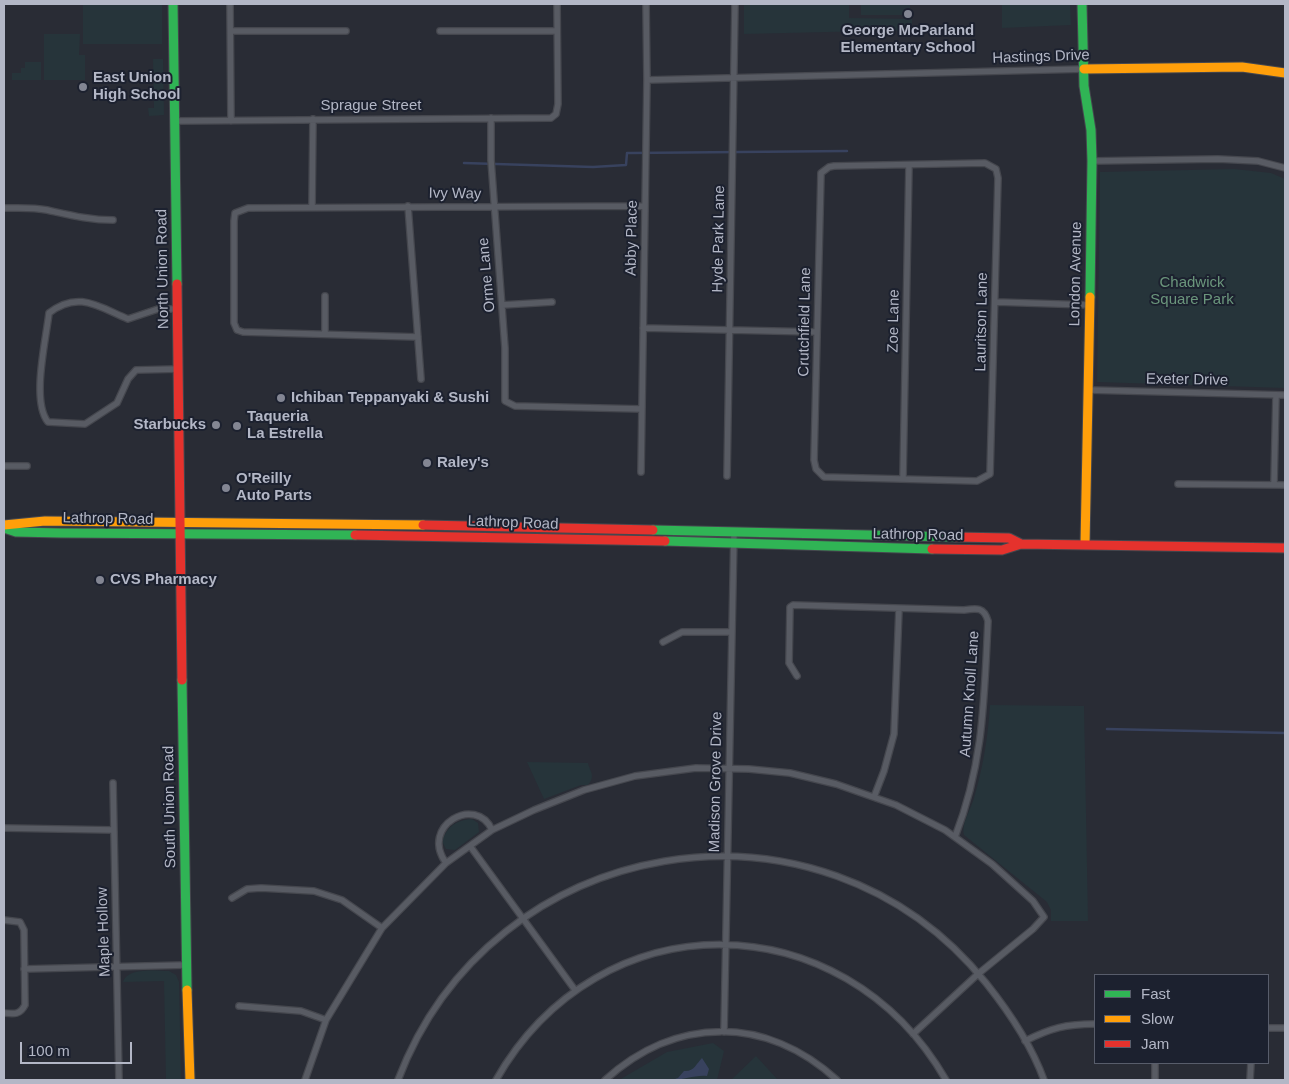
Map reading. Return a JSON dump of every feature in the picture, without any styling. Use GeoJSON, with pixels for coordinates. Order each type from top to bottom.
{"type":"FeatureCollection","features":[{"type":"Feature","properties":{"kind":"main road","name":"North Union Road"},"geometry":{"type":"LineString","coordinates":[[173,4],[181,534]]}},
{"type":"Feature","properties":{"kind":"main road","name":"London Avenue"},"geometry":{"type":"LineString","coordinates":[[1082,4],[1084,86],[1091,130],[1092,161],[1085,544]]}},
{"type":"Feature","properties":{"kind":"main road","name":"Hastings Drive"},"geometry":{"type":"LineString","coordinates":[[1084,69],[1242,67],[1285,73]]}},
{"type":"Feature","properties":{"kind":"main road","name":"Lathrop Road"},"geometry":{"type":"LineString","coordinates":[[4,527],[45,521],[180,522],[481,531],[734,545],[1002,550],[1021,544],[1285,548]]}},
{"type":"Feature","properties":{"kind":"main road","name":"Lathrop Road"},"geometry":{"type":"LineString","coordinates":[[4,527],[16,532],[181,534],[481,531],[734,532],[1009,538],[1021,544]]}},
{"type":"Feature","properties":{"kind":"main road","name":"South Union Road"},"geometry":{"type":"LineString","coordinates":[[181,534],[186,965],[190,1080]]}},
{"type":"Feature","properties":{"kind":"street"},"geometry":{"type":"LineString","coordinates":[[230,4],[231,121]]}},
{"type":"Feature","properties":{"kind":"street"},"geometry":{"type":"LineString","coordinates":[[440,31],[557,31],[557,4]]}},
{"type":"Feature","properties":{"kind":"street","name":"Abby Place"},"geometry":{"type":"LineString","coordinates":[[641,472],[647,80],[646,4]]}},
{"type":"Feature","properties":{"kind":"street","name":"Hyde Park Lane"},"geometry":{"type":"LineString","coordinates":[[727,476],[735,4]]}},
{"type":"Feature","properties":{"kind":"street"},"geometry":{"type":"LineString","coordinates":[[231,32],[346,31]]}},
{"type":"Feature","properties":{"kind":"street","name":"Sprague Street"},"geometry":{"type":"LineString","coordinates":[[175,121],[551,118],[556,114],[558,104],[557,31]]}},
{"type":"Feature","properties":{"kind":"street","name":"Hastings Drive"},"geometry":{"type":"LineString","coordinates":[[647,80],[1084,69]]}},
{"type":"Feature","properties":{"kind":"street","name":"Orme Lane"},"geometry":{"type":"LineString","coordinates":[[491,118],[494,207],[505,348],[504,397],[509,405],[533,407],[642,408]]}},
{"type":"Feature","properties":{"kind":"street"},"geometry":{"type":"LineString","coordinates":[[312,207],[313,119]]}},
{"type":"Feature","properties":{"kind":"street"},"geometry":{"type":"LineString","coordinates":[[1092,161],[1218,159],[1258,161],[1285,168]]}},
{"type":"Feature","properties":{"kind":"street","name":"Lauritson Lane"},"geometry":{"type":"LineString","coordinates":[[903,478],[976,480],[990,474],[996,302],[997,172],[992,165],[985,163],[909,165]]}},
{"type":"Feature","properties":{"kind":"street","name":"Crutchfield Lane"},"geometry":{"type":"LineString","coordinates":[[903,478],[833,478],[819,474],[814,460],[820,183],[823,170],[834,166],[909,165]]}},
{"type":"Feature","properties":{"kind":"street","name":"Zoe Lane"},"geometry":{"type":"LineString","coordinates":[[903,478],[909,165]]}},
{"type":"Feature","properties":{"kind":"street"},"geometry":{"type":"LineString","coordinates":[[408,206],[421,379]]}},
{"type":"Feature","properties":{"kind":"street","name":"Ivy Way"},"geometry":{"type":"LineString","coordinates":[[325,334],[243,332],[237,330],[234,324],[234,220],[235,213],[240,209],[408,206],[645,206]]}},
{"type":"Feature","properties":{"kind":"street"},"geometry":{"type":"LineString","coordinates":[[4,208],[28,208],[74,217],[113,220]]}},
{"type":"Feature","properties":{"kind":"street"},"geometry":{"type":"LineString","coordinates":[[325,296],[325,334],[418,337]]}},
{"type":"Feature","properties":{"kind":"street"},"geometry":{"type":"LineString","coordinates":[[178,308],[158,309],[128,319],[83,300],[59,305],[49,313],[40,374],[41,414],[48,422],[85,424],[117,402],[128,379],[136,370],[179,369]]}},
{"type":"Feature","properties":{"kind":"street"},"geometry":{"type":"LineString","coordinates":[[502,305],[552,302]]}},
{"type":"Feature","properties":{"kind":"street"},"geometry":{"type":"LineString","coordinates":[[996,302],[1089,304]]}},
{"type":"Feature","properties":{"kind":"street"},"geometry":{"type":"LineString","coordinates":[[643,328],[817,332]]}},
{"type":"Feature","properties":{"kind":"street","name":"Exeter Drive"},"geometry":{"type":"LineString","coordinates":[[1088,390],[1285,395]]}},
{"type":"Feature","properties":{"kind":"street"},"geometry":{"type":"LineString","coordinates":[[1274,484],[1276,395]]}},
{"type":"Feature","properties":{"kind":"street"},"geometry":{"type":"LineString","coordinates":[[4,466],[27,466]]}},
{"type":"Feature","properties":{"kind":"street"},"geometry":{"type":"LineString","coordinates":[[1178,484],[1285,485]]}},
{"type":"Feature","properties":{"kind":"street","name":"Madison Grove Drive"},"geometry":{"type":"LineString","coordinates":[[724,1032],[734,532]]}},
{"type":"Feature","properties":{"kind":"street"},"geometry":{"type":"LineString","coordinates":[[798,676],[789,663],[790,607],[797,605],[899,609],[894,734],[884,771],[874,797]]}},
{"type":"Feature","properties":{"kind":"street","name":"Autumn Knoll Lane"},"geometry":{"type":"LineString","coordinates":[[899,609],[964,610],[980,608],[984,611],[988,621],[983,728],[976,769],[954,837]]}},
{"type":"Feature","properties":{"kind":"street"},"geometry":{"type":"LineString","coordinates":[[663,642],[682,632],[731,632]]}},
{"type":"Feature","properties":{"kind":"street"},"geometry":{"type":"LineString","coordinates":[[306,1080],[326,1020],[382,928],[446,863],[492,830],[584,790],[635,776],[696,768],[790,773],[836,784],[896,805],[954,837],[992,864],[1033,901],[1044,917],[1033,929],[978,974],[913,1034]]}},
{"type":"Feature","properties":{"kind":"street","name":"Maple Hollow"},"geometry":{"type":"LineString","coordinates":[[113,783],[119,1080]]}},
{"type":"Feature","properties":{"kind":"street"},"geometry":{"type":"LineString","coordinates":[[446,863],[440,856],[438,843],[442,830],[449,822],[460,815],[471,814],[487,820],[492,830]]}},
{"type":"Feature","properties":{"kind":"street"},"geometry":{"type":"LineString","coordinates":[[4,828],[114,830]]}},
{"type":"Feature","properties":{"kind":"street"},"geometry":{"type":"LineString","coordinates":[[470,846],[575,990]]}},
{"type":"Feature","properties":{"kind":"street"},"geometry":{"type":"LineString","coordinates":[[398,1080],[406,1057],[447,991],[473,962],[536,908],[571,890],[613,873],[653,862],[728,855],[776,860],[811,868],[861,886],[898,905],[936,932],[968,961],[1008,1011],[1026,1041],[1044,1080]]}},
{"type":"Feature","properties":{"kind":"street"},"geometry":{"type":"LineString","coordinates":[[232,898],[246,890],[261,888],[314,891],[342,900],[382,928]]}},
{"type":"Feature","properties":{"kind":"street"},"geometry":{"type":"LineString","coordinates":[[4,920],[20,922],[24,930],[25,1005],[22,1011],[16,1014],[4,1013]]}},
{"type":"Feature","properties":{"kind":"street"},"geometry":{"type":"LineString","coordinates":[[496,1080],[518,1044],[536,1024],[575,990],[608,971],[642,957],[670,949],[706,945],[761,948],[786,953],[826,968],[852,981],[880,1001],[913,1034],[935,1061],[946,1080]]}},
{"type":"Feature","properties":{"kind":"street"},"geometry":{"type":"LineString","coordinates":[[24,969],[186,965]]}},
{"type":"Feature","properties":{"kind":"street"},"geometry":{"type":"LineString","coordinates":[[239,1006],[301,1010],[326,1020]]}},
{"type":"Feature","properties":{"kind":"street"},"geometry":{"type":"LineString","coordinates":[[1026,1041],[1058,1027],[1094,1024]]}},
{"type":"Feature","properties":{"kind":"street"},"geometry":{"type":"LineString","coordinates":[[1269,1028],[1285,1028]]}},
{"type":"Feature","properties":{"kind":"street"},"geometry":{"type":"LineString","coordinates":[[605,1080],[632,1057],[645,1050],[688,1035],[724,1032],[754,1036],[791,1048],[806,1056],[837,1080]]}},
{"type":"Feature","properties":{"kind":"street"},"geometry":{"type":"LineString","coordinates":[[1155,1064],[1155,1080]]}},
{"type":"Feature","properties":{"kind":"street"},"geometry":{"type":"LineString","coordinates":[[1250,1080],[1251,1064]]}},
{"type":"Feature","properties":{"kind":"green space"},"geometry":{"type":"Polygon","coordinates":[[[83,4],[162,4],[162,44],[83,44],[83,4]]]}},
{"type":"Feature","properties":{"kind":"green space"},"geometry":{"type":"Polygon","coordinates":[[[744,4],[849,4],[849,18],[912,19],[912,30],[744,34],[744,4]]]}},
{"type":"Feature","properties":{"kind":"green space"},"geometry":{"type":"Polygon","coordinates":[[[861,4],[910,4],[910,15],[861,15],[861,4]]]}},
{"type":"Feature","properties":{"kind":"green space"},"geometry":{"type":"Polygon","coordinates":[[[1002,4],[1070,4],[1071,25],[1002,28],[1002,4]]]}},
{"type":"Feature","properties":{"kind":"green space"},"geometry":{"type":"Polygon","coordinates":[[[44,34],[80,34],[79,55],[85,55],[85,80],[44,80],[44,34]]]}},
{"type":"Feature","properties":{"kind":"green space"},"geometry":{"type":"Polygon","coordinates":[[[153,59],[163,59],[164,115],[149,116],[148,108],[154,108],[153,59]]]}},
{"type":"Feature","properties":{"kind":"green space"},"geometry":{"type":"Polygon","coordinates":[[[25,62],[41,62],[41,80],[12,80],[12,73],[21,73],[21,68],[25,68],[25,62]]]}},
{"type":"Feature","properties":{"kind":"green space","name":"Chadwick Square Park"},"geometry":{"type":"Polygon","coordinates":[[[1234,169],[1271,173],[1285,179],[1285,388],[1097,382],[1100,172],[1234,169]]]}},
{"type":"Feature","properties":{"kind":"green space"},"geometry":{"type":"Polygon","coordinates":[[[990,705],[1084,706],[1088,921],[1051,921],[1051,910],[1047,902],[964,835],[965,821],[974,798],[982,764],[990,705]]]}},
{"type":"Feature","properties":{"kind":"green space"},"geometry":{"type":"Polygon","coordinates":[[[527,762],[588,763],[592,779],[588,785],[581,785],[544,799],[527,762]]]}},
{"type":"Feature","properties":{"kind":"green space"},"geometry":{"type":"Polygon","coordinates":[[[472,819],[478,823],[479,832],[455,850],[446,849],[442,841],[447,831],[457,822],[472,819]]]}},
{"type":"Feature","properties":{"kind":"green space"},"geometry":{"type":"Polygon","coordinates":[[[169,971],[176,975],[179,982],[181,1080],[166,1080],[164,981],[123,982],[126,977],[136,972],[169,971]]]}},
{"type":"Feature","properties":{"kind":"green space"},"geometry":{"type":"Polygon","coordinates":[[[713,1043],[724,1051],[717,1080],[619,1080],[667,1052],[713,1043]]]}},
{"type":"Feature","properties":{"kind":"green space"},"geometry":{"type":"Polygon","coordinates":[[[756,1056],[778,1080],[731,1080],[756,1056]]]}},
{"type":"Feature","properties":{"kind":"water"},"geometry":{"type":"Polygon","coordinates":[[[702,1058],[709,1069],[707,1076],[672,1080],[678,1078],[684,1071],[693,1069],[702,1058]]]}},
{"type":"Feature","properties":{"kind":"waterway"},"geometry":{"type":"LineString","coordinates":[[464,163],[593,167],[626,165],[627,153],[847,151]]}},
{"type":"Feature","properties":{"kind":"waterway"},"geometry":{"type":"LineString","coordinates":[[1107,729],[1285,733]]}},
{"type":"Feature","properties":{"kind":"traffic: fast"},"geometry":{"type":"LineString","coordinates":[[173,4],[177,284]]}},
{"type":"Feature","properties":{"kind":"traffic: fast"},"geometry":{"type":"LineString","coordinates":[[1082,4],[1084,86],[1091,130],[1092,161],[1090,297]]}},
{"type":"Feature","properties":{"kind":"traffic: fast"},"geometry":{"type":"LineString","coordinates":[[4,528],[16,532],[61,533],[355,535]]}},
{"type":"Feature","properties":{"kind":"traffic: fast"},"geometry":{"type":"LineString","coordinates":[[653,530],[955,537]]}},
{"type":"Feature","properties":{"kind":"traffic: fast"},"geometry":{"type":"LineString","coordinates":[[665,541],[932,549]]}},
{"type":"Feature","properties":{"kind":"traffic: fast"},"geometry":{"type":"LineString","coordinates":[[182,680],[187,990]]}},
{"type":"Feature","properties":{"kind":"traffic: slow"},"geometry":{"type":"LineString","coordinates":[[1084,69],[1242,67],[1285,73]]}},
{"type":"Feature","properties":{"kind":"traffic: slow"},"geometry":{"type":"LineString","coordinates":[[1085,544],[1090,297]]}},
{"type":"Feature","properties":{"kind":"traffic: slow"},"geometry":{"type":"LineString","coordinates":[[4,525],[45,521],[423,525]]}},
{"type":"Feature","properties":{"kind":"traffic: slow"},"geometry":{"type":"LineString","coordinates":[[187,990],[190,1080]]}},
{"type":"Feature","properties":{"kind":"traffic: jam"},"geometry":{"type":"LineString","coordinates":[[177,284],[182,680]]}},
{"type":"Feature","properties":{"kind":"traffic: jam"},"geometry":{"type":"LineString","coordinates":[[423,525],[653,530]]}},
{"type":"Feature","properties":{"kind":"traffic: jam"},"geometry":{"type":"LineString","coordinates":[[355,535],[665,541]]}},
{"type":"Feature","properties":{"kind":"traffic: jam"},"geometry":{"type":"LineString","coordinates":[[955,537],[1009,538],[1021,544]]}},
{"type":"Feature","properties":{"kind":"traffic: jam"},"geometry":{"type":"LineString","coordinates":[[932,549],[1002,550],[1021,544],[1285,548]]}},
{"type":"Feature","properties":{"kind":"place","name":"George McParland Elementary School"},"geometry":{"type":"Point","coordinates":[908,14]}},
{"type":"Feature","properties":{"kind":"place","name":"East Union High School"},"geometry":{"type":"Point","coordinates":[83,87]}},
{"type":"Feature","properties":{"kind":"place","name":"Ichiban Teppanyaki & Sushi"},"geometry":{"type":"Point","coordinates":[281,398]}},
{"type":"Feature","properties":{"kind":"place","name":"Starbucks"},"geometry":{"type":"Point","coordinates":[216,425]}},
{"type":"Feature","properties":{"kind":"place","name":"Taqueria La Estrella"},"geometry":{"type":"Point","coordinates":[237,426]}},
{"type":"Feature","properties":{"kind":"place","name":"Raley's"},"geometry":{"type":"Point","coordinates":[427,463]}},
{"type":"Feature","properties":{"kind":"place","name":"O'Reilly Auto Parts"},"geometry":{"type":"Point","coordinates":[226,488]}},
{"type":"Feature","properties":{"kind":"place","name":"CVS Pharmacy"},"geometry":{"type":"Point","coordinates":[100,580]}}]}
